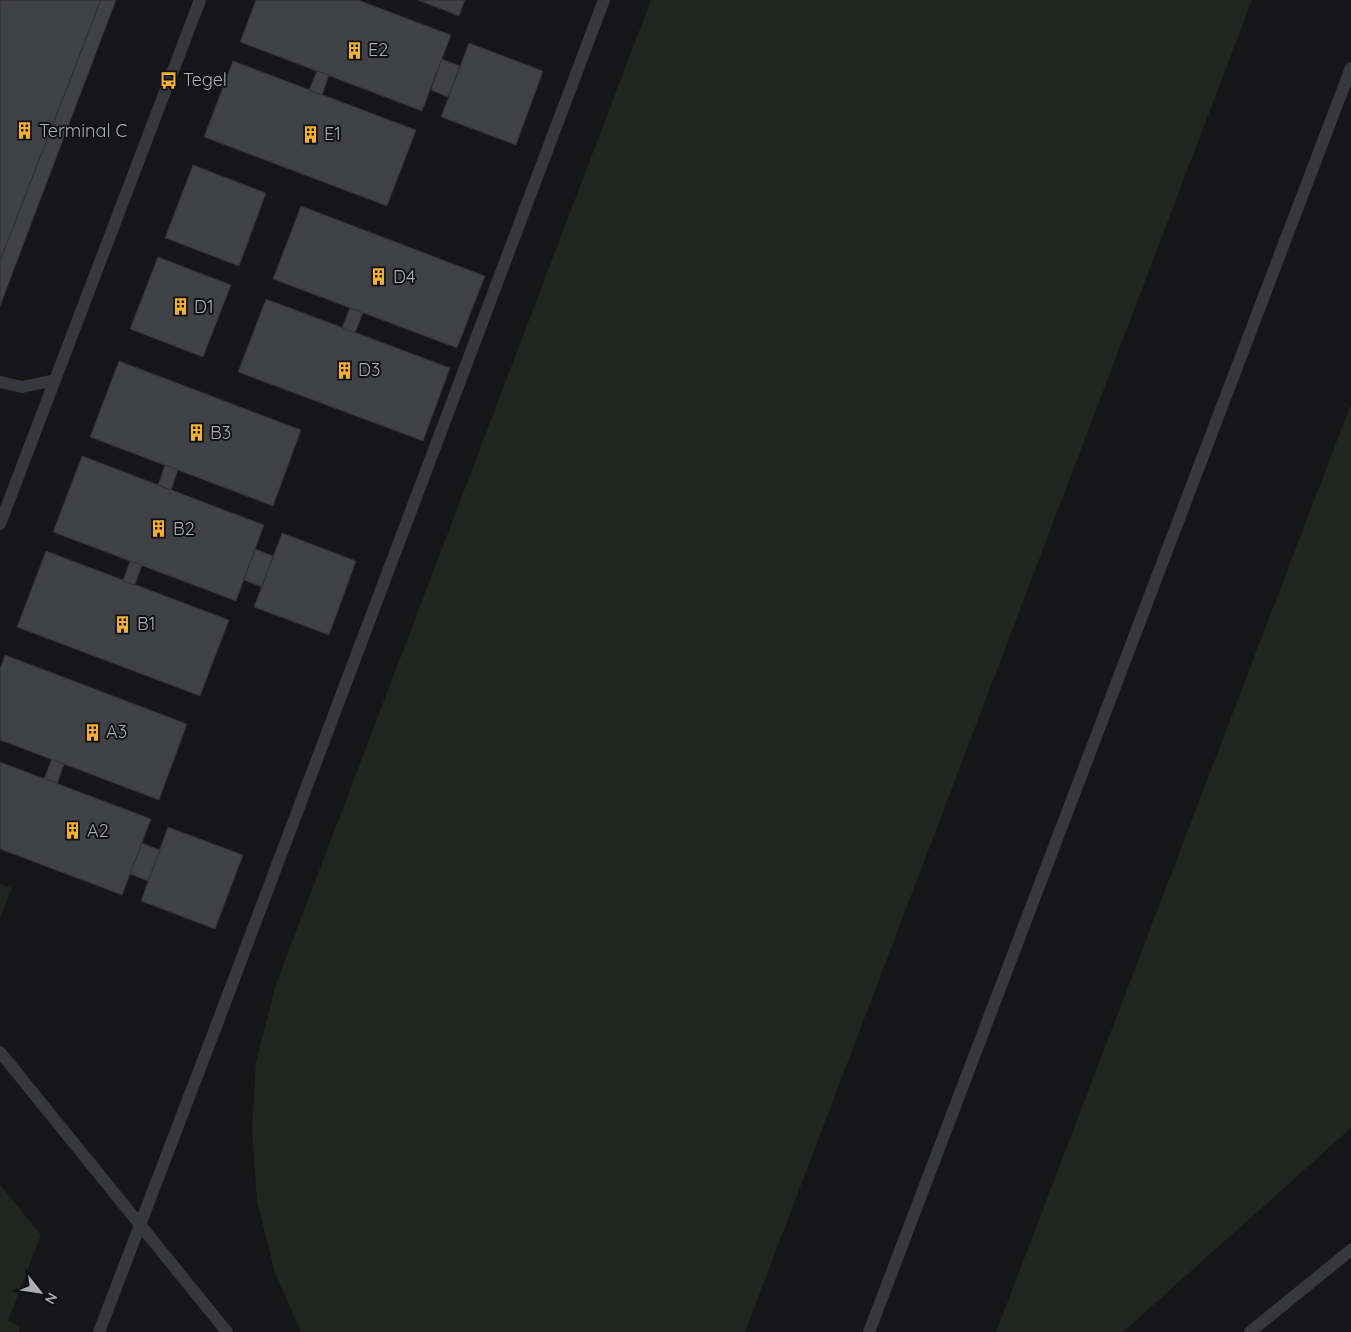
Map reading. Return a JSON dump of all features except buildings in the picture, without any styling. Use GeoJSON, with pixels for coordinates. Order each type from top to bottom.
{"type":"FeatureCollection","features":[{"type":"Feature","properties":{"kind":"lane"},"geometry":{"type":"LineString","coordinates":[[0,524],[200,0]]}},
{"type":"Feature","properties":{"kind":"lane"},"geometry":{"type":"LineString","coordinates":[[99,1332],[604,0]]}},
{"type":"Feature","properties":{"kind":"lane"},"geometry":{"type":"LineString","coordinates":[[869,1332],[1351,68]]}},
{"type":"Feature","properties":{"kind":"lane"},"geometry":{"type":"LineString","coordinates":[[0,382],[22,387],[55,380]]}},
{"type":"Feature","properties":{"kind":"lane"},"geometry":{"type":"LineString","coordinates":[[0,1052],[227,1332]]}},
{"type":"Feature","properties":{"kind":"lane"},"geometry":{"type":"LineString","coordinates":[[1250,1332],[1351,1250]]}},
{"type":"Feature","properties":{"kind":"shaded area"},"geometry":{"type":"Polygon","coordinates":[[[651,0],[1252,0],[745,1332],[301,1332],[275,1273],[257,1201],[252,1130],[256,1062],[276,984],[651,0]]]}},
{"type":"Feature","properties":{"kind":"shaded area"},"geometry":{"type":"Polygon","coordinates":[[[1351,404],[1351,1128],[1123,1332],[996,1332],[1351,404]]]}},
{"type":"Feature","properties":{"kind":"shaded area"},"geometry":{"type":"Polygon","coordinates":[[[0,884],[12,888],[0,918],[0,884]]]}},
{"type":"Feature","properties":{"kind":"shaded area"},"geometry":{"type":"Polygon","coordinates":[[[0,1185],[41,1235],[8,1321],[20,1326],[19,1332],[0,1332],[0,1185]]]}},
{"type":"Feature","properties":{"kind":"place","name":"E2"},"geometry":{"type":"Point","coordinates":[354,50]}},
{"type":"Feature","properties":{"kind":"place","name":"Tegel"},"geometry":{"type":"Point","coordinates":[169,80]}},
{"type":"Feature","properties":{"kind":"place","name":"Terminal C"},"geometry":{"type":"Point","coordinates":[25,131]}},
{"type":"Feature","properties":{"kind":"place","name":"E1"},"geometry":{"type":"Point","coordinates":[310,134]}},
{"type":"Feature","properties":{"kind":"place","name":"D4"},"geometry":{"type":"Point","coordinates":[379,277]}},
{"type":"Feature","properties":{"kind":"place","name":"D1"},"geometry":{"type":"Point","coordinates":[180,307]}},
{"type":"Feature","properties":{"kind":"place","name":"D3"},"geometry":{"type":"Point","coordinates":[344,370]}},
{"type":"Feature","properties":{"kind":"place","name":"B3"},"geometry":{"type":"Point","coordinates":[196,433]}},
{"type":"Feature","properties":{"kind":"place","name":"B2"},"geometry":{"type":"Point","coordinates":[159,529]}},
{"type":"Feature","properties":{"kind":"place","name":"B1"},"geometry":{"type":"Point","coordinates":[123,624]}},
{"type":"Feature","properties":{"kind":"place","name":"A3"},"geometry":{"type":"Point","coordinates":[92,732]}},
{"type":"Feature","properties":{"kind":"place","name":"A2"},"geometry":{"type":"Point","coordinates":[73,831]}}]}
